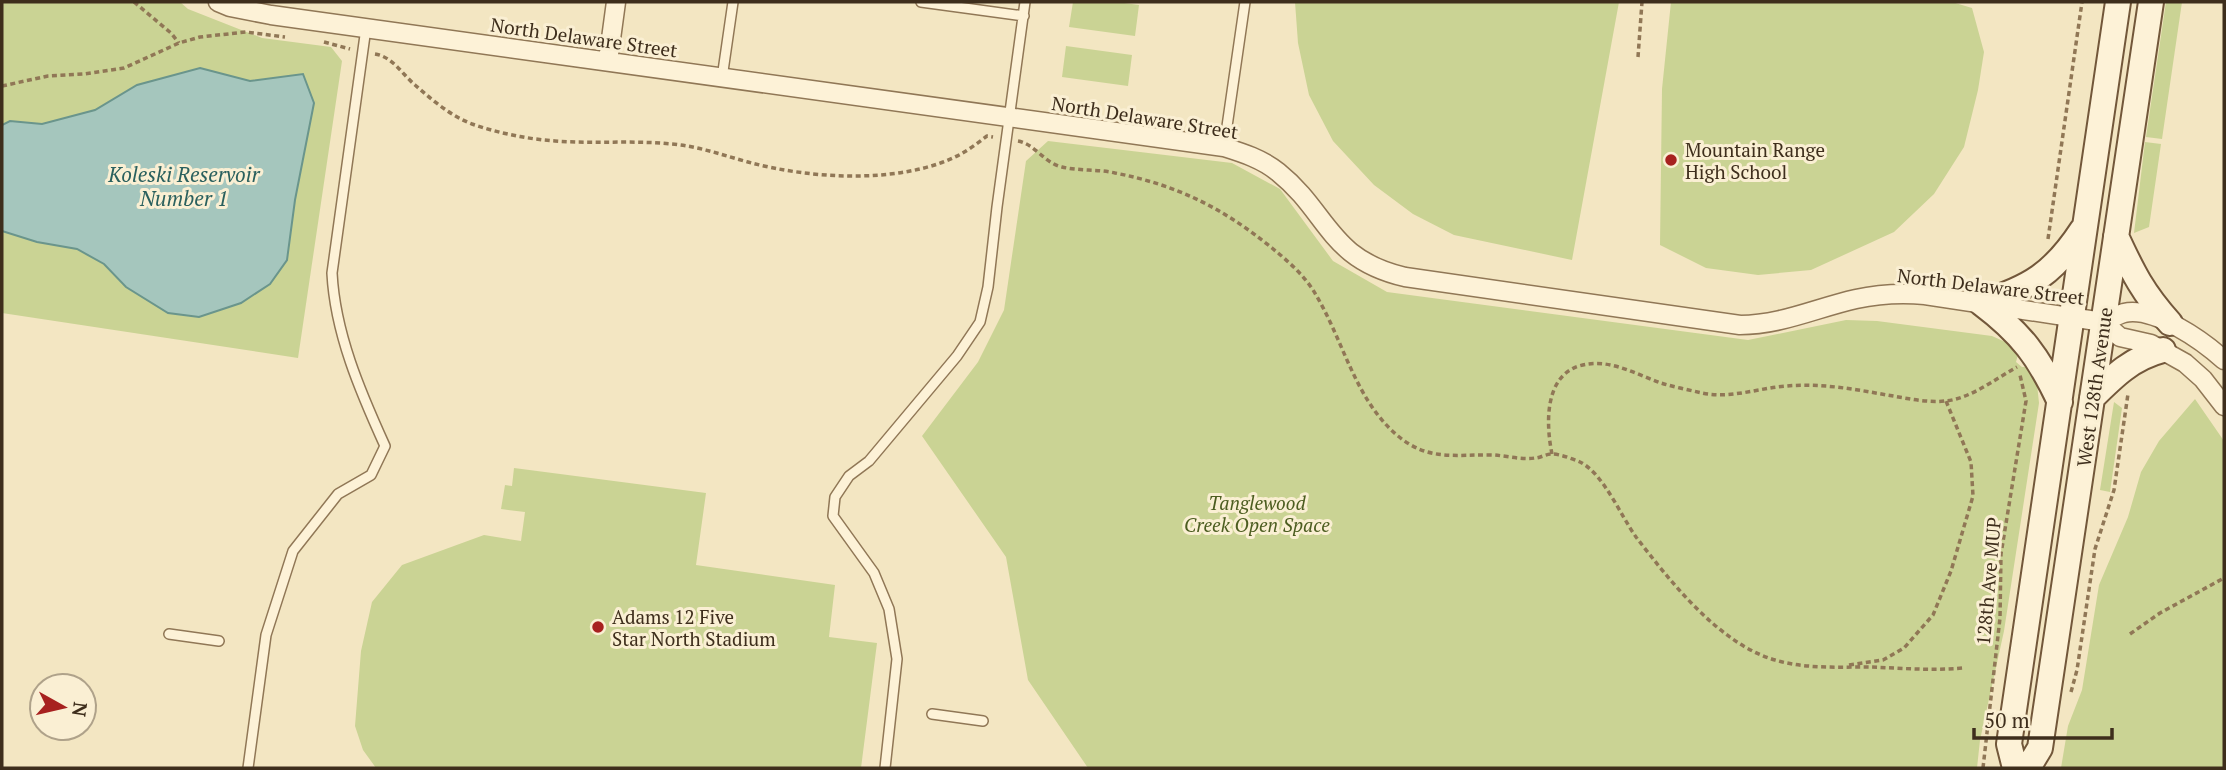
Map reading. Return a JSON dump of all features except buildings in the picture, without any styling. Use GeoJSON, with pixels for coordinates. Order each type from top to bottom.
{"type":"FeatureCollection","features":[{"type":"Feature","properties":{"kind":"main road","name":"West 128th Avenue"},"geometry":{"type":"LineString","coordinates":[[2015,768],[2009,744],[2118,2]]}},
{"type":"Feature","properties":{"kind":"main road","name":"West 128th Avenue"},"geometry":{"type":"LineString","coordinates":[[2028,768],[2040,748],[2151,2]]}},
{"type":"Feature","properties":{"kind":"main road"},"geometry":{"type":"LineString","coordinates":[[1981,303],[2012,294],[2038,280],[2060,261],[2085,226]]}},
{"type":"Feature","properties":{"kind":"main road"},"geometry":{"type":"LineString","coordinates":[[2116,236],[2135,278],[2170,323]]}},
{"type":"Feature","properties":{"kind":"main road"},"geometry":{"type":"LineString","coordinates":[[1981,303],[2008,323],[2028,344],[2060,402]]}},
{"type":"Feature","properties":{"kind":"main road"},"geometry":{"type":"LineString","coordinates":[[2092,398],[2127,365],[2142,356],[2163,350]]}},
{"type":"Feature","properties":{"kind":"street","name":"North Delaware Street"},"geometry":{"type":"LineString","coordinates":[[218,2],[271,15],[1224,148],[1253,157],[1276,170],[1298,192],[1338,242],[1359,259],[1379,270],[1405,277],[1740,326],[1770,324],[1852,300],[1882,295],[1912,294],[2103,322],[2126,312],[2170,323],[2193,335],[2224,360]]}},
{"type":"Feature","properties":{"kind":"street"},"geometry":{"type":"LineString","coordinates":[[608,61],[617,2]]}},
{"type":"Feature","properties":{"kind":"street","name":"North Delaware Street"},"geometry":{"type":"LineString","coordinates":[[2103,322],[2120,337],[2163,350],[2194,370],[2224,406]]}},
{"type":"Feature","properties":{"kind":"lane"},"geometry":{"type":"LineString","coordinates":[[722,78],[733,2]]}},
{"type":"Feature","properties":{"kind":"lane"},"geometry":{"type":"LineString","coordinates":[[921,2],[1024,16]]}},
{"type":"Feature","properties":{"kind":"lane"},"geometry":{"type":"LineString","coordinates":[[885,768],[897,659],[889,609],[874,573],[833,516],[835,497],[849,476],[869,461],[957,356],[980,322],[988,287],[1025,2]]}},
{"type":"Feature","properties":{"kind":"lane"},"geometry":{"type":"LineString","coordinates":[[1224,148],[1245,2]]}},
{"type":"Feature","properties":{"kind":"lane"},"geometry":{"type":"LineString","coordinates":[[248,768],[266,635],[293,551],[338,494],[371,475],[386,446],[359,388],[333,302],[332,273],[366,28]]}},
{"type":"Feature","properties":{"kind":"lane"},"geometry":{"type":"LineString","coordinates":[[169,634],[219,641]]}},
{"type":"Feature","properties":{"kind":"lane"},"geometry":{"type":"LineString","coordinates":[[932,713],[983,721]]}},
{"type":"Feature","properties":{"kind":"path"},"geometry":{"type":"LineString","coordinates":[[134,2],[179,43]]}},
{"type":"Feature","properties":{"kind":"path"},"geometry":{"type":"LineString","coordinates":[[1637,57],[1642,2]]}},
{"type":"Feature","properties":{"kind":"path"},"geometry":{"type":"LineString","coordinates":[[2048,245],[2082,2]]}},
{"type":"Feature","properties":{"kind":"path"},"geometry":{"type":"LineString","coordinates":[[2,86],[48,76],[124,68],[179,43],[200,37],[246,32],[285,37]]}},
{"type":"Feature","properties":{"kind":"path"},"geometry":{"type":"LineString","coordinates":[[324,42],[386,55],[440,106],[470,123],[513,135],[555,141],[674,144],[713,151],[750,163],[810,173],[850,176],[911,172],[962,154],[987,136]]}},
{"type":"Feature","properties":{"kind":"path"},"geometry":{"type":"LineString","coordinates":[[1027,143],[1055,165],[1113,172],[1152,182],[1202,200],[1241,222],[1287,260],[1315,293],[1358,385],[1378,417],[1408,443],[1425,452],[1455,457],[1492,455],[1534,458],[1552,454],[1588,467],[1658,565],[1687,600],[1722,631],[1756,652],[1773,660],[1815,667],[1963,668]]}},
{"type":"Feature","properties":{"kind":"path"},"geometry":{"type":"LineString","coordinates":[[1552,454],[1548,413],[1553,395],[1562,376],[1578,366],[1597,363],[1622,367],[1663,384],[1706,394],[1728,395],[1787,386],[1828,386],[1915,400],[1946,401],[1965,395],[2018,366],[2022,361]]}},
{"type":"Feature","properties":{"kind":"path","name":"128th Ave MUP"},"geometry":{"type":"LineString","coordinates":[[1983,768],[2000,618],[2001,554],[2026,401],[2018,366]]}},
{"type":"Feature","properties":{"kind":"path"},"geometry":{"type":"LineString","coordinates":[[2067,704],[2077,670],[2095,549],[2114,490],[2130,387]]}},
{"type":"Feature","properties":{"kind":"path"},"geometry":{"type":"LineString","coordinates":[[1840,667],[1883,660],[1904,648],[1933,615],[1951,571],[1973,496],[1971,461],[1946,401]]}},
{"type":"Feature","properties":{"kind":"path"},"geometry":{"type":"LineString","coordinates":[[2130,634],[2160,613],[2224,578]]}},
{"type":"Feature","properties":{"kind":"green space"},"geometry":{"type":"Polygon","coordinates":[[[2,2],[180,2],[188,9],[262,38],[331,47],[342,61],[298,358],[2,313],[2,2]]]}},
{"type":"Feature","properties":{"kind":"green space"},"geometry":{"type":"Polygon","coordinates":[[[1073,2],[1139,5],[1135,36],[1069,27],[1073,2]]]}},
{"type":"Feature","properties":{"kind":"green space"},"geometry":{"type":"Polygon","coordinates":[[[1295,2],[1619,2],[1572,260],[1454,235],[1413,214],[1374,185],[1333,141],[1309,95],[1298,43],[1295,2]]]}},
{"type":"Feature","properties":{"kind":"green space"},"geometry":{"type":"Polygon","coordinates":[[[1671,2],[1952,2],[1972,8],[1984,52],[1964,147],[1934,194],[1894,232],[1811,270],[1758,275],[1706,268],[1660,245],[1662,89],[1671,2]]]}},
{"type":"Feature","properties":{"kind":"green space"},"geometry":{"type":"Polygon","coordinates":[[[2166,2],[2182,2],[2162,139],[2146,137],[2166,2]]]}},
{"type":"Feature","properties":{"kind":"green space"},"geometry":{"type":"Polygon","coordinates":[[[1066,46],[1132,55],[1128,86],[1062,77],[1066,46]]]}},
{"type":"Feature","properties":{"kind":"green space","name":"Tanglewood Creek Open Space"},"geometry":{"type":"Polygon","coordinates":[[[1048,141],[1232,163],[1280,189],[1333,261],[1387,292],[1748,340],[1846,320],[1877,321],[1992,336],[2012,345],[2019,351],[2016,362],[2022,367],[2032,367],[2039,403],[2004,631],[1980,740],[1977,768],[1088,768],[1028,680],[1006,557],[922,436],[978,362],[1004,310],[1026,161],[1048,141]]]}},
{"type":"Feature","properties":{"kind":"green space"},"geometry":{"type":"Polygon","coordinates":[[[2145,142],[2161,144],[2149,227],[2134,233],[2145,142]]]}},
{"type":"Feature","properties":{"kind":"green space"},"geometry":{"type":"Polygon","coordinates":[[[2195,399],[2224,441],[2224,768],[2061,768],[2068,726],[2082,690],[2099,585],[2128,517],[2141,472],[2159,441],[2195,399]]]}},
{"type":"Feature","properties":{"kind":"green space"},"geometry":{"type":"Polygon","coordinates":[[[2114,402],[2122,408],[2110,492],[2100,490],[2114,402]]]}},
{"type":"Feature","properties":{"kind":"green space","name":"Adams 12 Five Star North Stadium"},"geometry":{"type":"Polygon","coordinates":[[[514,468],[706,493],[696,565],[835,585],[829,637],[877,643],[861,768],[376,768],[363,750],[355,726],[361,651],[372,602],[402,565],[484,535],[521,541],[525,512],[501,509],[505,485],[512,486],[514,468]]]}},
{"type":"Feature","properties":{"kind":"water","name":"Koleski Reservoir Number 1"},"geometry":{"type":"Polygon","coordinates":[[[200,68],[250,81],[303,74],[314,103],[295,200],[287,260],[270,284],[241,303],[199,317],[168,313],[126,287],[104,264],[77,249],[37,242],[2,231],[2,125],[10,121],[42,124],[95,110],[137,85],[200,68]]]}},
{"type":"Feature","properties":{"kind":"place","name":"Mountain Range High School"},"geometry":{"type":"Point","coordinates":[1671,160]}},
{"type":"Feature","properties":{"kind":"place","name":"Adams 12 Five Star North Stadium"},"geometry":{"type":"Point","coordinates":[598,627]}}]}
